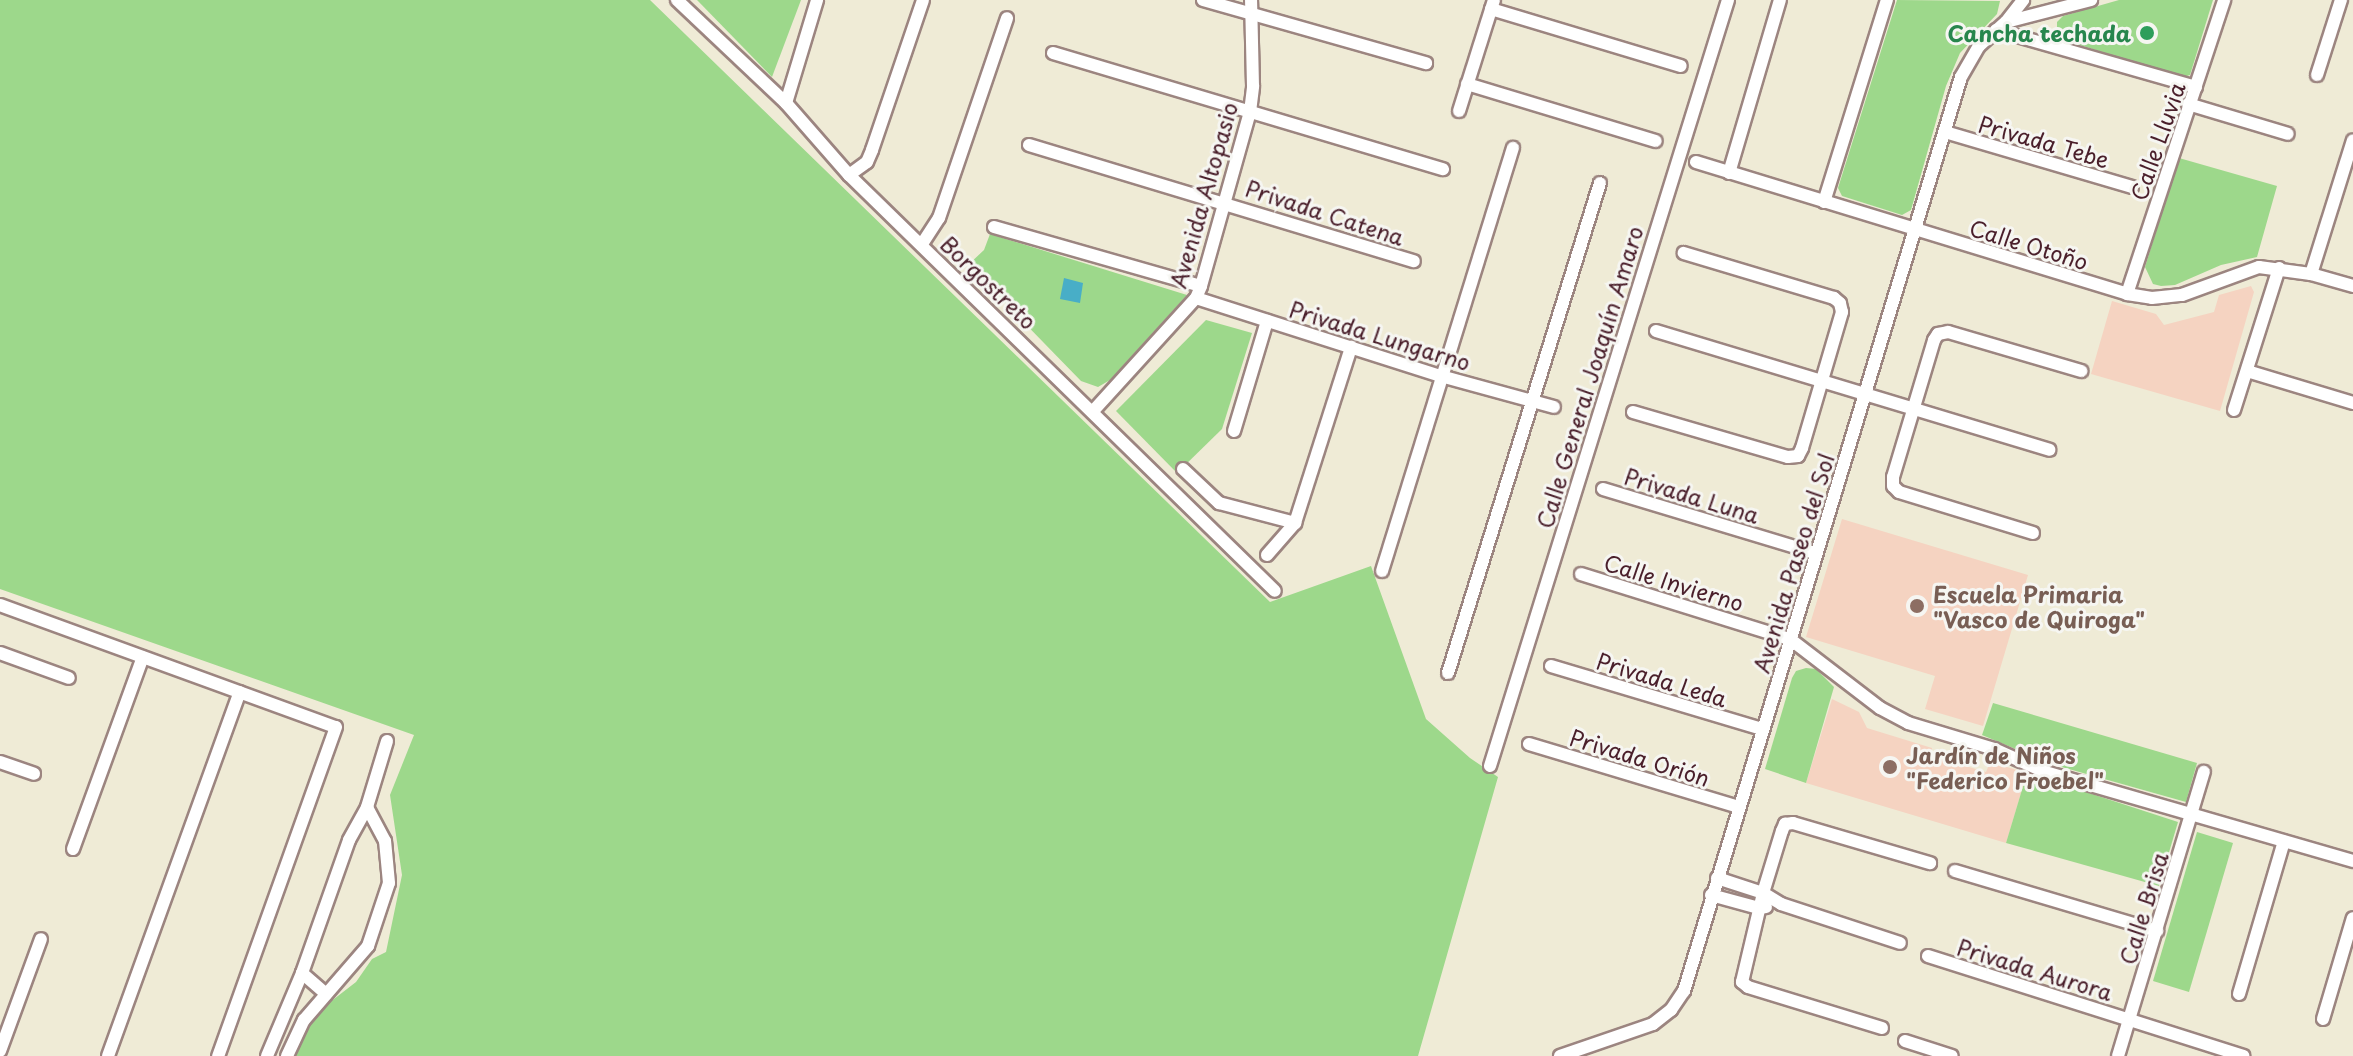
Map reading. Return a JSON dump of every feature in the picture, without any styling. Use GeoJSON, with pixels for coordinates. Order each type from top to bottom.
{"type":"FeatureCollection","features":[{"type":"Feature","properties":{"kind":"street","name":"Borgostreto"},"geometry":{"type":"LineString","coordinates":[[677,0],[786,103],[849,175],[1094,410],[1275,591]]}},
{"type":"Feature","properties":{"kind":"street"},"geometry":{"type":"LineString","coordinates":[[786,103],[817,0]]}},
{"type":"Feature","properties":{"kind":"street"},"geometry":{"type":"LineString","coordinates":[[849,175],[867,162],[923,0]]}},
{"type":"Feature","properties":{"kind":"street"},"geometry":{"type":"LineString","coordinates":[[1203,0],[1251,7],[1426,63]]}},
{"type":"Feature","properties":{"kind":"street","name":"Calle General Joaquín Amaro"},"geometry":{"type":"LineString","coordinates":[[1490,766],[1728,0]]}},
{"type":"Feature","properties":{"kind":"street"},"geometry":{"type":"LineString","coordinates":[[1729,173],[1780,0]]}},
{"type":"Feature","properties":{"kind":"street"},"geometry":{"type":"LineString","coordinates":[[1824,202],[1887,0]]}},
{"type":"Feature","properties":{"kind":"street"},"geometry":{"type":"LineString","coordinates":[[2024,0],[2039,41]]}},
{"type":"Feature","properties":{"kind":"street","name":"Avenida Paseo del Sol"},"geometry":{"type":"LineString","coordinates":[[1560,1056],[1653,1024],[1671,1010],[1684,991],[1815,553],[1917,231],[1961,77],[1979,46],[2024,0]]}},
{"type":"Feature","properties":{"kind":"street"},"geometry":{"type":"LineString","coordinates":[[2001,26],[2091,0]]}},
{"type":"Feature","properties":{"kind":"street","name":"Calle Lluvia"},"geometry":{"type":"LineString","coordinates":[[2127,294],[2224,0]]}},
{"type":"Feature","properties":{"kind":"street"},"geometry":{"type":"LineString","coordinates":[[2317,75],[2341,0]]}},
{"type":"Feature","properties":{"kind":"street"},"geometry":{"type":"LineString","coordinates":[[1459,111],[1492,4],[1681,66]]}},
{"type":"Feature","properties":{"kind":"street","name":"Avenida Altopasio"},"geometry":{"type":"LineString","coordinates":[[1094,410],[1198,292],[1250,112],[1253,86],[1251,7]]}},
{"type":"Feature","properties":{"kind":"street"},"geometry":{"type":"LineString","coordinates":[[922,244],[939,218],[1007,18]]}},
{"type":"Feature","properties":{"kind":"street"},"geometry":{"type":"LineString","coordinates":[[2001,26],[2039,41],[2196,87]]}},
{"type":"Feature","properties":{"kind":"street"},"geometry":{"type":"LineString","coordinates":[[1053,53],[1443,169]]}},
{"type":"Feature","properties":{"kind":"street"},"geometry":{"type":"LineString","coordinates":[[1467,84],[1656,141]]}},
{"type":"Feature","properties":{"kind":"street"},"geometry":{"type":"LineString","coordinates":[[2188,104],[2288,134]]}},
{"type":"Feature","properties":{"kind":"street","name":"Privada Tebe"},"geometry":{"type":"LineString","coordinates":[[1945,132],[2132,187]]}},
{"type":"Feature","properties":{"kind":"street"},"geometry":{"type":"LineString","coordinates":[[2311,274],[2353,140]]}},
{"type":"Feature","properties":{"kind":"street","name":"Privada Catena"},"geometry":{"type":"LineString","coordinates":[[1029,145],[1414,261]]}},
{"type":"Feature","properties":{"kind":"street"},"geometry":{"type":"LineString","coordinates":[[1382,571],[1513,148]]}},
{"type":"Feature","properties":{"kind":"street","name":"Calle Otoño"},"geometry":{"type":"LineString","coordinates":[[1696,162],[2127,294],[2152,298],[2182,295],[2238,272],[2259,267],[2311,274],[2353,286]]}},
{"type":"Feature","properties":{"kind":"street"},"geometry":{"type":"LineString","coordinates":[[1448,673],[1600,183]]}},
{"type":"Feature","properties":{"kind":"street","name":"Privada Lungarno"},"geometry":{"type":"LineString","coordinates":[[994,227],[1198,292],[1267,321],[1441,376],[1554,407]]}},
{"type":"Feature","properties":{"kind":"street"},"geometry":{"type":"LineString","coordinates":[[1633,412],[1788,457],[1798,456],[1842,312],[1840,303],[1834,298],[1684,253]]}},
{"type":"Feature","properties":{"kind":"street"},"geometry":{"type":"LineString","coordinates":[[2234,410],[2279,268]]}},
{"type":"Feature","properties":{"kind":"street"},"geometry":{"type":"LineString","coordinates":[[1234,431],[1267,321]]}},
{"type":"Feature","properties":{"kind":"street"},"geometry":{"type":"LineString","coordinates":[[1656,331],[2049,450]]}},
{"type":"Feature","properties":{"kind":"street"},"geometry":{"type":"LineString","coordinates":[[2033,533],[1899,492],[1893,486],[1913,409],[1938,334],[1948,332],[2081,371]]}},
{"type":"Feature","properties":{"kind":"street"},"geometry":{"type":"LineString","coordinates":[[1267,555],[1295,523],[1351,347]]}},
{"type":"Feature","properties":{"kind":"street"},"geometry":{"type":"LineString","coordinates":[[2247,371],[2353,403]]}},
{"type":"Feature","properties":{"kind":"street"},"geometry":{"type":"LineString","coordinates":[[1183,469],[1219,503],[1295,523]]}},
{"type":"Feature","properties":{"kind":"street","name":"Privada Luna"},"geometry":{"type":"LineString","coordinates":[[1603,489],[1815,553]]}},
{"type":"Feature","properties":{"kind":"street","name":"Calle Invierno"},"geometry":{"type":"LineString","coordinates":[[1581,574],[1790,639],[1880,708],[1908,723],[1994,749],[2045,772],[2353,861]]}},
{"type":"Feature","properties":{"kind":"street"},"geometry":{"type":"LineString","coordinates":[[0,605],[336,727],[218,1056]]}},
{"type":"Feature","properties":{"kind":"street"},"geometry":{"type":"LineString","coordinates":[[0,653],[69,678]]}},
{"type":"Feature","properties":{"kind":"street"},"geometry":{"type":"LineString","coordinates":[[73,849],[143,657]]}},
{"type":"Feature","properties":{"kind":"street","name":"Privada Leda"},"geometry":{"type":"LineString","coordinates":[[1551,666],[1763,729]]}},
{"type":"Feature","properties":{"kind":"street"},"geometry":{"type":"LineString","coordinates":[[108,1056],[240,692]]}},
{"type":"Feature","properties":{"kind":"street"},"geometry":{"type":"LineString","coordinates":[[267,1056],[302,973],[349,840],[367,807],[387,741]]}},
{"type":"Feature","properties":{"kind":"street","name":"Privada Orión"},"geometry":{"type":"LineString","coordinates":[[1529,744],[1739,807]]}},
{"type":"Feature","properties":{"kind":"street"},"geometry":{"type":"LineString","coordinates":[[0,762],[34,774]]}},
{"type":"Feature","properties":{"kind":"street","name":"Calle Brisa"},"geometry":{"type":"LineString","coordinates":[[2118,1056],[2204,772]]}},
{"type":"Feature","properties":{"kind":"street"},"geometry":{"type":"LineString","coordinates":[[287,1056],[299,1027],[368,946],[389,883],[385,841],[367,807]]}},
{"type":"Feature","properties":{"kind":"street"},"geometry":{"type":"LineString","coordinates":[[1882,1028],[1748,987],[1742,982],[1763,893],[1785,824],[1793,823],[1930,863]]}},
{"type":"Feature","properties":{"kind":"street"},"geometry":{"type":"LineString","coordinates":[[2239,994],[2284,841]]}},
{"type":"Feature","properties":{"kind":"street"},"geometry":{"type":"LineString","coordinates":[[1955,871],[2157,931]]}},
{"type":"Feature","properties":{"kind":"street"},"geometry":{"type":"LineString","coordinates":[[1717,878],[1763,893],[1781,904],[1900,943]]}},
{"type":"Feature","properties":{"kind":"street"},"geometry":{"type":"LineString","coordinates":[[1711,895],[1759,908],[1781,904]]}},
{"type":"Feature","properties":{"kind":"street"},"geometry":{"type":"LineString","coordinates":[[2323,1019],[2353,918]]}},
{"type":"Feature","properties":{"kind":"street"},"geometry":{"type":"LineString","coordinates":[[0,1051],[41,939]]}},
{"type":"Feature","properties":{"kind":"street","name":"Privada Aurora"},"geometry":{"type":"LineString","coordinates":[[1928,956],[2244,1056]]}},
{"type":"Feature","properties":{"kind":"street"},"geometry":{"type":"LineString","coordinates":[[302,973],[326,994]]}},
{"type":"Feature","properties":{"kind":"street"},"geometry":{"type":"LineString","coordinates":[[1905,1041],[1952,1056]]}},
{"type":"Feature","properties":{"kind":"shaded area"},"geometry":{"type":"Polygon","coordinates":[[[2251,286],[2254,292],[2220,411],[2091,374],[2112,301],[2156,314],[2164,325],[2214,312],[2219,295],[2251,286]]]}},
{"type":"Feature","properties":{"kind":"shaded area","name":"Escuela Primaria \"Vasco de Quiroga\""},"geometry":{"type":"Polygon","coordinates":[[[1842,519],[2028,575],[1983,726],[1925,709],[1935,676],[1806,637],[1842,519]]]}},
{"type":"Feature","properties":{"kind":"shaded area","name":"Jardín de Niños \"Federico Froebel\""},"geometry":{"type":"Polygon","coordinates":[[[1832,699],[1859,712],[1867,728],[1932,748],[1931,756],[1986,772],[1990,762],[2027,773],[2006,843],[1806,783],[1832,699]]]}},
{"type":"Feature","properties":{"kind":"green space"},"geometry":{"type":"Polygon","coordinates":[[[0,0],[650,0],[1270,602],[1371,566],[1426,719],[1470,758],[1498,777],[1418,1056],[296,1056],[312,1016],[356,982],[372,959],[386,952],[402,875],[390,795],[414,735],[0,589],[0,0]]]}},
{"type":"Feature","properties":{"kind":"green space"},"geometry":{"type":"Polygon","coordinates":[[[697,0],[801,0],[772,77],[697,0]]]}},
{"type":"Feature","properties":{"kind":"green space"},"geometry":{"type":"Polygon","coordinates":[[[1897,0],[2000,1],[1997,14],[1960,53],[1946,86],[1911,210],[1902,215],[1842,196],[1838,188],[1897,0]]]}},
{"type":"Feature","properties":{"kind":"green space"},"geometry":{"type":"Polygon","coordinates":[[[2119,0],[2213,0],[2190,75],[2184,77],[2060,39],[2057,22],[2063,16],[2119,0]]]}},
{"type":"Feature","properties":{"kind":"green space"},"geometry":{"type":"Polygon","coordinates":[[[2179,158],[2277,186],[2257,257],[2221,265],[2175,285],[2161,286],[2153,284],[2145,267],[2179,158]]]}},
{"type":"Feature","properties":{"kind":"green space"},"geometry":{"type":"Polygon","coordinates":[[[990,234],[1187,295],[1110,380],[1098,387],[1081,381],[968,265],[984,250],[990,234]]]}},
{"type":"Feature","properties":{"kind":"green space"},"geometry":{"type":"Polygon","coordinates":[[[1206,320],[1252,333],[1222,429],[1177,473],[1116,411],[1206,320]]]}},
{"type":"Feature","properties":{"kind":"green space"},"geometry":{"type":"Polygon","coordinates":[[[1816,669],[1834,687],[1806,783],[1765,769],[1792,678],[1796,671],[1816,669]]]}},
{"type":"Feature","properties":{"kind":"green space"},"geometry":{"type":"Polygon","coordinates":[[[1993,703],[2197,763],[2186,802],[2051,764],[1982,735],[1993,703]]]}},
{"type":"Feature","properties":{"kind":"green space"},"geometry":{"type":"Polygon","coordinates":[[[2027,773],[2178,822],[2159,886],[2006,843],[2027,773]]]}},
{"type":"Feature","properties":{"kind":"green space"},"geometry":{"type":"Polygon","coordinates":[[[2197,832],[2233,843],[2189,992],[2153,981],[2197,832]]]}},
{"type":"Feature","properties":{"kind":"water"},"geometry":{"type":"Polygon","coordinates":[[[1064,278],[1083,283],[1080,303],[1060,299],[1064,278]]]}},
{"type":"Feature","properties":{"kind":"place","name":"Cancha techada"},"geometry":{"type":"Point","coordinates":[2147,33]}},
{"type":"Feature","properties":{"kind":"place","name":"Escuela Primaria \"Vasco de Quiroga\""},"geometry":{"type":"Point","coordinates":[1917,606]}},
{"type":"Feature","properties":{"kind":"place","name":"Jardín de Niños \"Federico Froebel\""},"geometry":{"type":"Point","coordinates":[1890,767]}}]}
